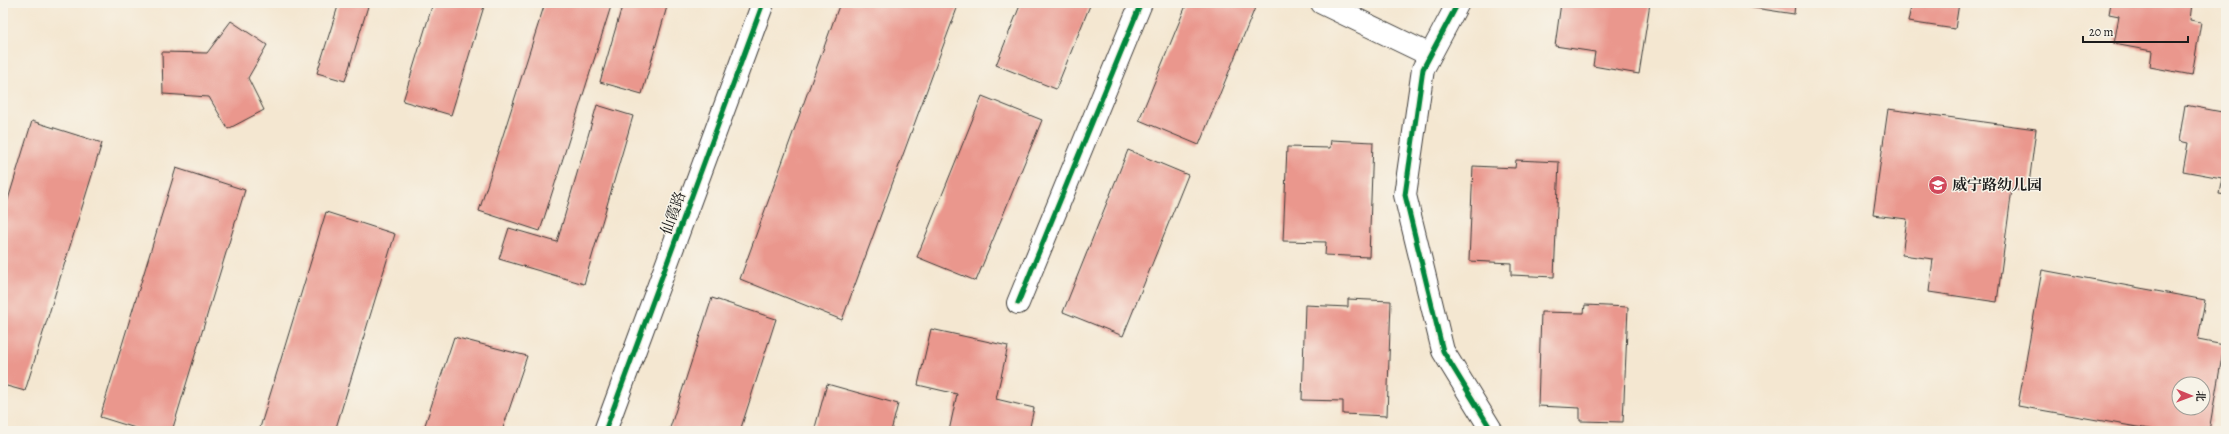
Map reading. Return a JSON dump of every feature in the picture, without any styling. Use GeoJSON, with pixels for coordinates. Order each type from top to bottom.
{"type":"FeatureCollection","features":[{"type":"Feature","properties":{"kind":"street","name":"仙霞路"},"geometry":{"type":"LineString","coordinates":[[605,431],[763,3]]}},
{"type":"Feature","properties":{"kind":"street"},"geometry":{"type":"LineString","coordinates":[[1018,303],[1141,3]]}},
{"type":"Feature","properties":{"kind":"street"},"geometry":{"type":"LineString","coordinates":[[1322,3],[1430,55]]}},
{"type":"Feature","properties":{"kind":"street"},"geometry":{"type":"LineString","coordinates":[[1458,3],[1423,69],[1405,195],[1443,351],[1492,431]]}},
{"type":"Feature","properties":{"kind":"building"},"geometry":{"type":"Polygon","coordinates":[[[339,3],[369,3],[345,81],[317,73],[339,3]]]}},
{"type":"Feature","properties":{"kind":"building"},"geometry":{"type":"Polygon","coordinates":[[[433,3],[485,3],[451,115],[403,101],[433,3]]]}},
{"type":"Feature","properties":{"kind":"building"},"geometry":{"type":"Polygon","coordinates":[[[545,3],[612,3],[540,231],[479,211],[545,3]]]}},
{"type":"Feature","properties":{"kind":"building"},"geometry":{"type":"Polygon","coordinates":[[[623,3],[668,3],[642,94],[600,82],[623,3]]]}},
{"type":"Feature","properties":{"kind":"building"},"geometry":{"type":"Polygon","coordinates":[[[840,3],[959,3],[842,320],[740,279],[840,3]]]}},
{"type":"Feature","properties":{"kind":"building"},"geometry":{"type":"Polygon","coordinates":[[[1021,3],[1091,3],[1056,89],[996,65],[1021,3]]]}},
{"type":"Feature","properties":{"kind":"building"},"geometry":{"type":"Polygon","coordinates":[[[1187,3],[1257,3],[1199,145],[1139,120],[1187,3]]]}},
{"type":"Feature","properties":{"kind":"building"},"geometry":{"type":"Polygon","coordinates":[[[1561,3],[1650,3],[1639,74],[1593,66],[1595,52],[1555,46],[1561,3]]]}},
{"type":"Feature","properties":{"kind":"building"},"geometry":{"type":"Polygon","coordinates":[[[1748,3],[1795,3],[1794,14],[1748,7],[1748,3]]]}},
{"type":"Feature","properties":{"kind":"building"},"geometry":{"type":"Polygon","coordinates":[[[1889,3],[1959,3],[1955,29],[1908,22],[1911,7],[1889,3]]]}},
{"type":"Feature","properties":{"kind":"building"},"geometry":{"type":"Polygon","coordinates":[[[2111,3],[2192,3],[2190,20],[2201,22],[2192,75],[2150,67],[2152,51],[2114,44],[2119,16],[2109,14],[2111,3]]]}},
{"type":"Feature","properties":{"kind":"building"},"geometry":{"type":"Polygon","coordinates":[[[231,21],[267,45],[248,78],[264,110],[228,129],[209,97],[163,94],[162,52],[207,53],[231,21]]]}},
{"type":"Feature","properties":{"kind":"building"},"geometry":{"type":"Polygon","coordinates":[[[982,96],[1042,120],[976,281],[917,257],[982,96]]]}},
{"type":"Feature","properties":{"kind":"building"},"geometry":{"type":"Polygon","coordinates":[[[2226,98],[2226,195],[2219,194],[2222,178],[2183,171],[2188,143],[2179,141],[2185,105],[2222,112],[2226,98]]]}},
{"type":"Feature","properties":{"kind":"building"},"geometry":{"type":"Polygon","coordinates":[[[597,105],[633,116],[584,284],[499,259],[509,228],[557,242],[597,105]]]}},
{"type":"Feature","properties":{"kind":"building"},"geometry":{"type":"Polygon","coordinates":[[[1888,109],[2036,129],[2028,192],[2012,189],[1997,302],[1929,292],[1933,259],[1902,255],[1907,219],[1873,215],[1888,109]]]}},
{"type":"Feature","properties":{"kind":"building"},"geometry":{"type":"Polygon","coordinates":[[[32,121],[102,143],[25,391],[3,385],[3,216],[32,121]]]}},
{"type":"Feature","properties":{"kind":"building"},"geometry":{"type":"Polygon","coordinates":[[[1331,140],[1373,142],[1369,257],[1325,255],[1326,242],[1283,241],[1287,147],[1330,148],[1331,140]]]}},
{"type":"Feature","properties":{"kind":"building"},"geometry":{"type":"Polygon","coordinates":[[[1128,150],[1188,175],[1123,336],[1063,312],[1128,150]]]}},
{"type":"Feature","properties":{"kind":"building"},"geometry":{"type":"Polygon","coordinates":[[[1516,160],[1559,162],[1554,277],[1511,275],[1511,263],[1469,261],[1473,166],[1515,168],[1516,160]]]}},
{"type":"Feature","properties":{"kind":"building"},"geometry":{"type":"Polygon","coordinates":[[[176,168],[245,190],[172,431],[145,431],[100,417],[176,168]]]}},
{"type":"Feature","properties":{"kind":"building"},"geometry":{"type":"Polygon","coordinates":[[[326,212],[395,234],[335,431],[259,431],[326,212]]]}},
{"type":"Feature","properties":{"kind":"building"},"geometry":{"type":"Polygon","coordinates":[[[2042,270],[2205,300],[2198,340],[2224,345],[2209,431],[2160,431],[2018,406],[2042,270]]]}},
{"type":"Feature","properties":{"kind":"building"},"geometry":{"type":"Polygon","coordinates":[[[712,298],[776,319],[740,431],[669,431],[712,298]]]}},
{"type":"Feature","properties":{"kind":"building"},"geometry":{"type":"Polygon","coordinates":[[[1348,299],[1391,301],[1387,416],[1343,414],[1343,401],[1302,400],[1305,305],[1348,307],[1348,299]]]}},
{"type":"Feature","properties":{"kind":"building"},"geometry":{"type":"Polygon","coordinates":[[[1585,305],[1628,307],[1623,422],[1580,421],[1580,408],[1538,406],[1541,312],[1584,313],[1585,305]]]}},
{"type":"Feature","properties":{"kind":"building"},"geometry":{"type":"Polygon","coordinates":[[[931,329],[1008,346],[996,399],[1034,408],[1029,431],[949,431],[957,394],[918,385],[931,329]]]}},
{"type":"Feature","properties":{"kind":"building"},"geometry":{"type":"Polygon","coordinates":[[[454,337],[527,356],[502,431],[423,431],[454,337]]]}},
{"type":"Feature","properties":{"kind":"building"},"geometry":{"type":"Polygon","coordinates":[[[827,384],[898,404],[891,431],[814,431],[827,384]]]}},
{"type":"Feature","properties":{"kind":"cycle path"},"geometry":{"type":"LineString","coordinates":[[605,431],[763,3]]}},
{"type":"Feature","properties":{"kind":"cycle path"},"geometry":{"type":"LineString","coordinates":[[1018,303],[1141,3]]}},
{"type":"Feature","properties":{"kind":"cycle path"},"geometry":{"type":"LineString","coordinates":[[1458,3],[1423,69],[1405,195],[1443,351],[1492,431]]}},
{"type":"Feature","properties":{"kind":"place","name":"威宁路幼儿园"},"geometry":{"type":"Point","coordinates":[1938,185]}}]}
